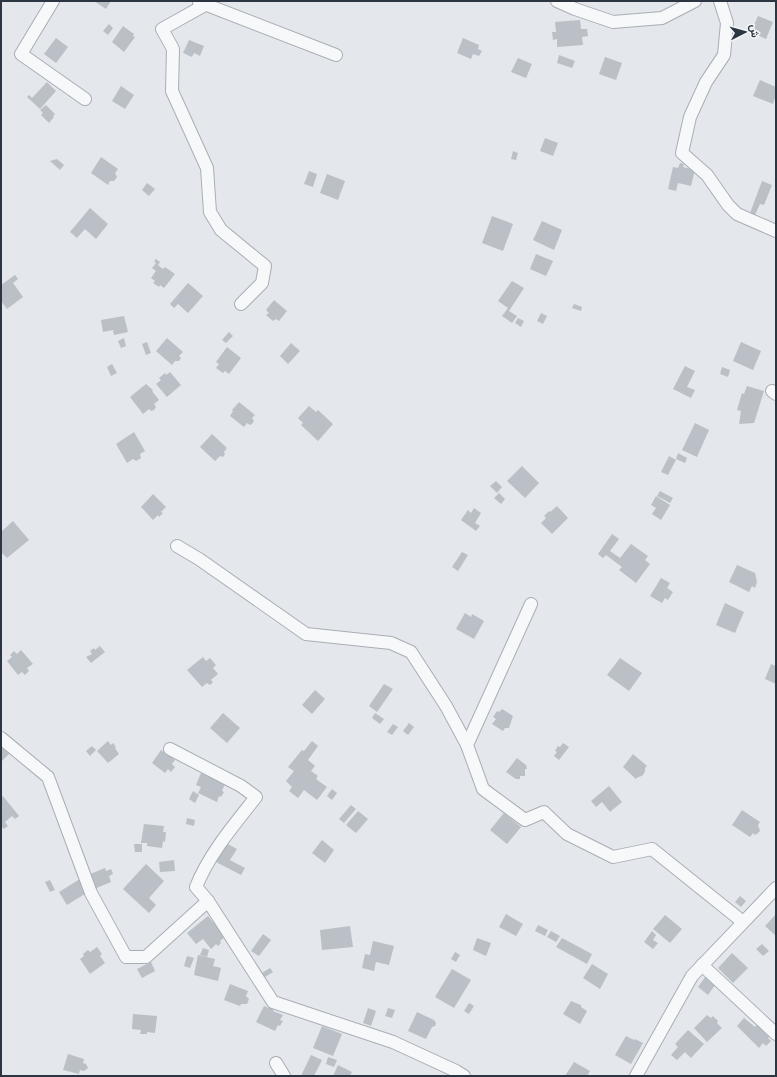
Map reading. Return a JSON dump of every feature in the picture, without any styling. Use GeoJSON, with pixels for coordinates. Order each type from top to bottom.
{"type":"FeatureCollection","features":[{"type":"Feature","properties":{"kind":"street"},"geometry":{"type":"LineString","coordinates":[[557,1],[613,22],[662,18],[695,1]]}},
{"type":"Feature","properties":{"kind":"street"},"geometry":{"type":"LineString","coordinates":[[720,1],[727,23],[724,56],[706,82],[690,118],[682,153],[707,175],[728,205],[737,214],[776,231]]}},
{"type":"Feature","properties":{"kind":"street"},"geometry":{"type":"LineString","coordinates":[[241,304],[262,283],[265,266],[221,230],[210,212],[207,168],[172,91],[173,49],[162,29],[204,2],[336,55]]}},
{"type":"Feature","properties":{"kind":"street"},"geometry":{"type":"LineString","coordinates":[[49,3],[21,54],[85,99]]}},
{"type":"Feature","properties":{"kind":"street"},"geometry":{"type":"LineString","coordinates":[[177,546],[199,559],[306,634],[391,643],[411,652],[446,706],[467,745],[483,789],[525,820],[544,812],[567,834],[613,857],[652,849],[743,922]]}},
{"type":"Feature","properties":{"kind":"street"},"geometry":{"type":"LineString","coordinates":[[467,745],[531,604]]}},
{"type":"Feature","properties":{"kind":"street"},"geometry":{"type":"LineString","coordinates":[[1,738],[48,777],[91,893],[126,957],[146,957],[208,901]]}},
{"type":"Feature","properties":{"kind":"street"},"geometry":{"type":"LineString","coordinates":[[170,749],[241,786],[256,797],[225,837],[202,871],[196,887],[208,901],[273,1002],[393,1042],[464,1076]]}},
{"type":"Feature","properties":{"kind":"street"},"geometry":{"type":"LineString","coordinates":[[636,1076],[692,976],[776,888]]}},
{"type":"Feature","properties":{"kind":"street"},"geometry":{"type":"LineString","coordinates":[[702,965],[776,1034]]}},
{"type":"Feature","properties":{"kind":"street"},"geometry":{"type":"LineString","coordinates":[[276,1063],[284,1076]]}},
{"type":"Feature","properties":{"kind":"building"},"geometry":{"type":"Polygon","coordinates":[[[94,1],[111,1],[106,9],[94,1]]]}},
{"type":"Feature","properties":{"kind":"building"},"geometry":{"type":"Polygon","coordinates":[[[758,16],[773,22],[766,39],[751,32],[758,16]]]}},
{"type":"Feature","properties":{"kind":"building"},"geometry":{"type":"Polygon","coordinates":[[[580,20],[581,29],[587,29],[588,36],[582,37],[583,45],[557,47],[557,39],[553,40],[552,32],[556,32],[555,22],[580,20]]]}},
{"type":"Feature","properties":{"kind":"building"},"geometry":{"type":"Polygon","coordinates":[[[109,24],[113,28],[108,35],[103,31],[109,24]]]}},
{"type":"Feature","properties":{"kind":"building"},"geometry":{"type":"Polygon","coordinates":[[[123,26],[134,34],[133,36],[135,37],[124,52],[112,42],[123,26]]]}},
{"type":"Feature","properties":{"kind":"building"},"geometry":{"type":"Polygon","coordinates":[[[56,38],[68,47],[56,63],[44,54],[56,38]]]}},
{"type":"Feature","properties":{"kind":"building"},"geometry":{"type":"Polygon","coordinates":[[[463,38],[479,45],[478,49],[482,51],[479,56],[473,54],[471,59],[457,53],[463,38]]]}},
{"type":"Feature","properties":{"kind":"building"},"geometry":{"type":"Polygon","coordinates":[[[189,40],[204,46],[200,56],[194,53],[192,57],[183,53],[189,40]]]}},
{"type":"Feature","properties":{"kind":"building"},"geometry":{"type":"Polygon","coordinates":[[[559,55],[575,61],[572,68],[557,63],[559,55]]]}},
{"type":"Feature","properties":{"kind":"building"},"geometry":{"type":"Polygon","coordinates":[[[605,57],[622,63],[616,80],[599,74],[605,57]]]}},
{"type":"Feature","properties":{"kind":"building"},"geometry":{"type":"Polygon","coordinates":[[[518,58],[532,64],[526,78],[511,72],[518,58]]]}},
{"type":"Feature","properties":{"kind":"building"},"geometry":{"type":"Polygon","coordinates":[[[760,80],[776,87],[776,95],[773,104],[753,96],[760,80]]]}},
{"type":"Feature","properties":{"kind":"building"},"geometry":{"type":"Polygon","coordinates":[[[47,82],[56,91],[40,109],[27,97],[29,95],[32,98],[47,82]]]}},
{"type":"Feature","properties":{"kind":"building"},"geometry":{"type":"Polygon","coordinates":[[[121,86],[134,95],[125,109],[112,101],[121,86]]]}},
{"type":"Feature","properties":{"kind":"building"},"geometry":{"type":"Polygon","coordinates":[[[46,105],[55,114],[49,123],[41,115],[43,113],[40,110],[46,105]]]}},
{"type":"Feature","properties":{"kind":"building"},"geometry":{"type":"Polygon","coordinates":[[[545,138],[558,143],[553,156],[540,151],[545,138]]]}},
{"type":"Feature","properties":{"kind":"building"},"geometry":{"type":"Polygon","coordinates":[[[513,151],[518,153],[516,160],[511,159],[513,151]]]}},
{"type":"Feature","properties":{"kind":"building"},"geometry":{"type":"Polygon","coordinates":[[[101,157],[118,169],[115,173],[117,177],[114,181],[110,181],[108,185],[91,173],[101,157]]]}},
{"type":"Feature","properties":{"kind":"building"},"geometry":{"type":"Polygon","coordinates":[[[57,159],[64,165],[60,170],[50,161],[57,159]]]}},
{"type":"Feature","properties":{"kind":"building"},"geometry":{"type":"Polygon","coordinates":[[[680,163],[684,164],[683,167],[695,170],[691,186],[678,183],[676,191],[668,189],[673,167],[678,168],[680,163]]]}},
{"type":"Feature","properties":{"kind":"building"},"geometry":{"type":"Polygon","coordinates":[[[309,171],[317,174],[313,187],[304,184],[309,171]]]}},
{"type":"Feature","properties":{"kind":"building"},"geometry":{"type":"Polygon","coordinates":[[[327,174],[345,181],[338,200],[320,193],[327,174]]]}},
{"type":"Feature","properties":{"kind":"building"},"geometry":{"type":"Polygon","coordinates":[[[762,181],[772,185],[764,205],[760,204],[755,215],[750,213],[762,181]]]}},
{"type":"Feature","properties":{"kind":"building"},"geometry":{"type":"Polygon","coordinates":[[[147,183],[155,189],[149,196],[142,190],[147,183]]]}},
{"type":"Feature","properties":{"kind":"building"},"geometry":{"type":"Polygon","coordinates":[[[90,208],[108,224],[96,239],[85,229],[77,238],[70,232],[90,208]]]}},
{"type":"Feature","properties":{"kind":"building"},"geometry":{"type":"Polygon","coordinates":[[[492,216],[513,224],[503,251],[482,243],[492,216]]]}},
{"type":"Feature","properties":{"kind":"building"},"geometry":{"type":"Polygon","coordinates":[[[542,221],[562,230],[554,250],[533,240],[542,221]]]}},
{"type":"Feature","properties":{"kind":"building"},"geometry":{"type":"Polygon","coordinates":[[[536,254],[553,261],[546,276],[530,269],[536,254]]]}},
{"type":"Feature","properties":{"kind":"building"},"geometry":{"type":"Polygon","coordinates":[[[156,259],[160,262],[158,265],[163,269],[165,267],[175,274],[164,288],[153,283],[155,281],[151,278],[156,271],[152,268],[156,263],[154,261],[156,259]]]}},
{"type":"Feature","properties":{"kind":"building"},"geometry":{"type":"Polygon","coordinates":[[[15,275],[18,279],[13,283],[23,297],[7,309],[1,301],[1,285],[15,275]]]}},
{"type":"Feature","properties":{"kind":"building"},"geometry":{"type":"Polygon","coordinates":[[[512,281],[524,288],[509,311],[517,316],[512,323],[502,316],[508,308],[498,301],[512,281]]]}},
{"type":"Feature","properties":{"kind":"building"},"geometry":{"type":"Polygon","coordinates":[[[188,283],[203,296],[188,313],[178,304],[174,308],[170,304],[188,283]]]}},
{"type":"Feature","properties":{"kind":"building"},"geometry":{"type":"Polygon","coordinates":[[[274,300],[287,311],[279,321],[276,319],[273,321],[266,315],[269,313],[266,310],[274,300]]]}},
{"type":"Feature","properties":{"kind":"building"},"geometry":{"type":"Polygon","coordinates":[[[574,304],[582,307],[581,311],[572,308],[574,304]]]}},
{"type":"Feature","properties":{"kind":"building"},"geometry":{"type":"Polygon","coordinates":[[[541,313],[547,316],[543,324],[537,321],[541,313]]]}},
{"type":"Feature","properties":{"kind":"building"},"geometry":{"type":"Polygon","coordinates":[[[124,316],[128,332],[114,335],[113,330],[103,332],[101,320],[124,316]]]}},
{"type":"Feature","properties":{"kind":"building"},"geometry":{"type":"Polygon","coordinates":[[[518,318],[524,321],[521,327],[515,323],[518,318]]]}},
{"type":"Feature","properties":{"kind":"building"},"geometry":{"type":"Polygon","coordinates":[[[229,332],[233,336],[226,343],[222,340],[229,332]]]}},
{"type":"Feature","properties":{"kind":"building"},"geometry":{"type":"Polygon","coordinates":[[[124,338],[126,346],[121,348],[118,341],[124,338]]]}},
{"type":"Feature","properties":{"kind":"building"},"geometry":{"type":"Polygon","coordinates":[[[167,338],[183,352],[179,356],[181,358],[179,361],[175,361],[172,365],[156,351],[167,338]]]}},
{"type":"Feature","properties":{"kind":"building"},"geometry":{"type":"Polygon","coordinates":[[[147,342],[151,353],[146,355],[142,344],[147,342]]]}},
{"type":"Feature","properties":{"kind":"building"},"geometry":{"type":"Polygon","coordinates":[[[741,342],[761,351],[753,370],[733,361],[741,342]]]}},
{"type":"Feature","properties":{"kind":"building"},"geometry":{"type":"Polygon","coordinates":[[[291,343],[300,351],[288,364],[280,356],[291,343]]]}},
{"type":"Feature","properties":{"kind":"building"},"geometry":{"type":"Polygon","coordinates":[[[227,347],[241,358],[229,374],[225,371],[223,373],[216,368],[219,364],[216,362],[227,347]]]}},
{"type":"Feature","properties":{"kind":"building"},"geometry":{"type":"Polygon","coordinates":[[[112,364],[117,373],[111,376],[107,367],[112,364]]]}},
{"type":"Feature","properties":{"kind":"building"},"geometry":{"type":"Polygon","coordinates":[[[685,366],[695,371],[687,387],[695,390],[691,398],[673,389],[685,366]]]}},
{"type":"Feature","properties":{"kind":"building"},"geometry":{"type":"Polygon","coordinates":[[[722,367],[730,370],[728,377],[720,374],[722,367]]]}},
{"type":"Feature","properties":{"kind":"building"},"geometry":{"type":"Polygon","coordinates":[[[170,372],[181,385],[167,397],[156,384],[161,380],[159,378],[165,373],[166,375],[170,372]]]}},
{"type":"Feature","properties":{"kind":"building"},"geometry":{"type":"Polygon","coordinates":[[[146,384],[153,390],[152,391],[159,400],[154,404],[156,407],[154,410],[151,411],[149,409],[143,414],[130,397],[146,384]]]}},
{"type":"Feature","properties":{"kind":"building"},"geometry":{"type":"Polygon","coordinates":[[[747,386],[764,391],[754,423],[739,424],[741,411],[737,410],[742,393],[744,394],[747,386]]]}},
{"type":"Feature","properties":{"kind":"building"},"geometry":{"type":"Polygon","coordinates":[[[239,402],[255,415],[252,418],[254,421],[252,424],[250,425],[247,423],[244,427],[230,416],[233,411],[232,410],[239,402]]]}},
{"type":"Feature","properties":{"kind":"building"},"geometry":{"type":"Polygon","coordinates":[[[309,406],[316,412],[318,410],[333,424],[318,441],[301,425],[303,423],[298,418],[309,406]]]}},
{"type":"Feature","properties":{"kind":"building"},"geometry":{"type":"Polygon","coordinates":[[[695,423],[709,430],[697,457],[682,450],[695,423]]]}},
{"type":"Feature","properties":{"kind":"building"},"geometry":{"type":"Polygon","coordinates":[[[134,432],[145,451],[140,454],[141,458],[136,461],[133,459],[127,463],[116,444],[134,432]]]}},
{"type":"Feature","properties":{"kind":"building"},"geometry":{"type":"Polygon","coordinates":[[[212,434],[227,448],[223,457],[220,456],[215,461],[200,447],[212,434]]]}},
{"type":"Feature","properties":{"kind":"building"},"geometry":{"type":"Polygon","coordinates":[[[678,453],[687,458],[685,463],[676,459],[678,453]]]}},
{"type":"Feature","properties":{"kind":"building"},"geometry":{"type":"Polygon","coordinates":[[[669,456],[676,460],[668,475],[661,472],[669,456]]]}},
{"type":"Feature","properties":{"kind":"building"},"geometry":{"type":"Polygon","coordinates":[[[522,466],[539,483],[525,498],[507,481],[522,466]]]}},
{"type":"Feature","properties":{"kind":"building"},"geometry":{"type":"Polygon","coordinates":[[[496,481],[502,487],[497,493],[490,486],[496,481]]]}},
{"type":"Feature","properties":{"kind":"building"},"geometry":{"type":"Polygon","coordinates":[[[660,491],[673,498],[670,503],[657,496],[660,491]]]}},
{"type":"Feature","properties":{"kind":"building"},"geometry":{"type":"Polygon","coordinates":[[[499,493],[505,499],[501,504],[494,498],[499,493]]]}},
{"type":"Feature","properties":{"kind":"building"},"geometry":{"type":"Polygon","coordinates":[[[153,494],[166,507],[161,512],[163,513],[159,517],[158,515],[153,520],[141,507],[153,494]]]}},
{"type":"Feature","properties":{"kind":"building"},"geometry":{"type":"Polygon","coordinates":[[[656,496],[670,505],[661,520],[652,514],[656,508],[651,505],[656,496]]]}},
{"type":"Feature","properties":{"kind":"building"},"geometry":{"type":"Polygon","coordinates":[[[557,506],[568,518],[552,534],[541,523],[546,518],[544,516],[557,506]]]}},
{"type":"Feature","properties":{"kind":"building"},"geometry":{"type":"Polygon","coordinates":[[[474,508],[481,513],[475,523],[480,526],[476,531],[461,520],[468,510],[471,513],[474,508]]]}},
{"type":"Feature","properties":{"kind":"building"},"geometry":{"type":"Polygon","coordinates":[[[13,521],[29,540],[7,558],[1,552],[1,532],[13,521]]]}},
{"type":"Feature","properties":{"kind":"building"},"geometry":{"type":"Polygon","coordinates":[[[612,534],[619,539],[610,551],[620,558],[631,544],[648,556],[645,560],[650,564],[636,583],[619,570],[622,567],[606,555],[603,558],[598,554],[612,534]]]}},
{"type":"Feature","properties":{"kind":"building"},"geometry":{"type":"Polygon","coordinates":[[[462,552],[468,555],[458,571],[452,567],[462,552]]]}},
{"type":"Feature","properties":{"kind":"building"},"geometry":{"type":"Polygon","coordinates":[[[737,565],[755,573],[757,582],[755,588],[752,586],[749,592],[729,582],[737,565]]]}},
{"type":"Feature","properties":{"kind":"building"},"geometry":{"type":"Polygon","coordinates":[[[661,578],[670,583],[667,588],[673,592],[668,600],[665,598],[662,603],[650,596],[661,578]]]}},
{"type":"Feature","properties":{"kind":"building"},"geometry":{"type":"Polygon","coordinates":[[[725,603],[744,612],[735,633],[716,625],[725,603]]]}},
{"type":"Feature","properties":{"kind":"building"},"geometry":{"type":"Polygon","coordinates":[[[465,613],[471,617],[472,614],[484,621],[474,639],[456,629],[465,613]]]}},
{"type":"Feature","properties":{"kind":"building"},"geometry":{"type":"Polygon","coordinates":[[[100,646],[105,652],[91,663],[86,657],[92,654],[90,651],[94,648],[95,650],[100,646]]]}},
{"type":"Feature","properties":{"kind":"building"},"geometry":{"type":"Polygon","coordinates":[[[21,650],[33,664],[27,668],[29,671],[25,675],[22,672],[18,675],[7,661],[12,657],[10,655],[14,651],[17,654],[21,650]]]}},
{"type":"Feature","properties":{"kind":"building"},"geometry":{"type":"Polygon","coordinates":[[[203,657],[206,661],[210,658],[216,665],[213,668],[218,674],[211,680],[213,682],[210,685],[207,683],[202,687],[187,670],[203,657]]]}},
{"type":"Feature","properties":{"kind":"building"},"geometry":{"type":"Polygon","coordinates":[[[620,658],[642,673],[629,691],[607,675],[620,658]]]}},
{"type":"Feature","properties":{"kind":"building"},"geometry":{"type":"Polygon","coordinates":[[[771,664],[776,666],[776,684],[765,679],[771,664]]]}},
{"type":"Feature","properties":{"kind":"building"},"geometry":{"type":"Polygon","coordinates":[[[384,684],[393,689],[377,712],[369,706],[384,684]]]}},
{"type":"Feature","properties":{"kind":"building"},"geometry":{"type":"Polygon","coordinates":[[[315,690],[325,699],[312,714],[302,705],[315,690]]]}},
{"type":"Feature","properties":{"kind":"building"},"geometry":{"type":"Polygon","coordinates":[[[502,709],[513,716],[509,728],[505,728],[503,731],[492,724],[496,719],[493,717],[497,711],[499,712],[502,709]]]}},
{"type":"Feature","properties":{"kind":"building"},"geometry":{"type":"Polygon","coordinates":[[[223,713],[240,728],[227,743],[210,728],[223,713]]]}},
{"type":"Feature","properties":{"kind":"building"},"geometry":{"type":"Polygon","coordinates":[[[375,713],[384,719],[380,724],[372,718],[375,713]]]}},
{"type":"Feature","properties":{"kind":"building"},"geometry":{"type":"Polygon","coordinates":[[[409,723],[414,727],[408,735],[403,731],[409,723]]]}},
{"type":"Feature","properties":{"kind":"building"},"geometry":{"type":"Polygon","coordinates":[[[393,724],[398,727],[392,735],[387,732],[393,724]]]}},
{"type":"Feature","properties":{"kind":"building"},"geometry":{"type":"Polygon","coordinates":[[[108,741],[111,745],[113,743],[119,754],[108,763],[97,751],[108,741]]]}},
{"type":"Feature","properties":{"kind":"building"},"geometry":{"type":"Polygon","coordinates":[[[312,741],[318,746],[308,760],[315,766],[311,771],[318,776],[316,779],[327,787],[317,800],[304,790],[298,798],[289,791],[292,787],[286,781],[294,771],[288,767],[302,750],[304,751],[312,741]]]}},
{"type":"Feature","properties":{"kind":"building"},"geometry":{"type":"Polygon","coordinates":[[[1,743],[11,752],[1,762],[1,743]]]}},
{"type":"Feature","properties":{"kind":"building"},"geometry":{"type":"Polygon","coordinates":[[[563,743],[569,747],[559,760],[554,756],[557,752],[555,751],[558,746],[560,747],[563,743]]]}},
{"type":"Feature","properties":{"kind":"building"},"geometry":{"type":"Polygon","coordinates":[[[92,746],[96,750],[90,756],[86,751],[92,746]]]}},
{"type":"Feature","properties":{"kind":"building"},"geometry":{"type":"Polygon","coordinates":[[[161,750],[175,760],[172,764],[175,767],[171,772],[168,769],[165,773],[152,763],[161,750]]]}},
{"type":"Feature","properties":{"kind":"building"},"geometry":{"type":"Polygon","coordinates":[[[633,754],[647,766],[642,776],[636,779],[623,767],[633,754]]]}},
{"type":"Feature","properties":{"kind":"building"},"geometry":{"type":"Polygon","coordinates":[[[517,758],[526,765],[527,769],[525,769],[525,776],[520,776],[520,779],[516,779],[506,772],[517,758]]]}},
{"type":"Feature","properties":{"kind":"building"},"geometry":{"type":"Polygon","coordinates":[[[208,772],[225,784],[222,791],[224,792],[221,797],[219,796],[217,802],[198,793],[201,787],[196,785],[201,773],[207,776],[208,772]]]}},
{"type":"Feature","properties":{"kind":"building"},"geometry":{"type":"Polygon","coordinates":[[[609,786],[622,802],[610,812],[602,802],[596,807],[591,801],[609,786]]]}},
{"type":"Feature","properties":{"kind":"building"},"geometry":{"type":"Polygon","coordinates":[[[332,789],[337,793],[332,800],[327,796],[332,789]]]}},
{"type":"Feature","properties":{"kind":"building"},"geometry":{"type":"Polygon","coordinates":[[[193,791],[199,795],[195,803],[189,799],[193,791]]]}},
{"type":"Feature","properties":{"kind":"building"},"geometry":{"type":"Polygon","coordinates":[[[3,796],[19,816],[15,819],[12,816],[5,822],[8,826],[4,829],[1,826],[1,798],[3,796]]]}},
{"type":"Feature","properties":{"kind":"building"},"geometry":{"type":"Polygon","coordinates":[[[351,805],[356,809],[344,823],[339,819],[351,805]]]}},
{"type":"Feature","properties":{"kind":"building"},"geometry":{"type":"Polygon","coordinates":[[[742,810],[760,822],[758,825],[760,831],[755,835],[753,833],[750,837],[732,825],[742,810]]]}},
{"type":"Feature","properties":{"kind":"building"},"geometry":{"type":"Polygon","coordinates":[[[358,811],[368,819],[356,833],[346,825],[358,811]]]}},
{"type":"Feature","properties":{"kind":"building"},"geometry":{"type":"Polygon","coordinates":[[[504,813],[521,827],[507,844],[490,830],[504,813]]]}},
{"type":"Feature","properties":{"kind":"building"},"geometry":{"type":"Polygon","coordinates":[[[187,818],[195,820],[194,826],[186,824],[187,818]]]}},
{"type":"Feature","properties":{"kind":"building"},"geometry":{"type":"Polygon","coordinates":[[[144,824],[164,826],[163,832],[166,832],[165,842],[163,841],[162,848],[147,846],[147,843],[141,843],[144,824]]]}},
{"type":"Feature","properties":{"kind":"building"},"geometry":{"type":"Polygon","coordinates":[[[322,840],[334,850],[325,863],[312,853],[322,840]]]}},
{"type":"Feature","properties":{"kind":"building"},"geometry":{"type":"Polygon","coordinates":[[[226,843],[237,849],[230,860],[245,868],[241,875],[216,862],[226,843]]]}},
{"type":"Feature","properties":{"kind":"building"},"geometry":{"type":"Polygon","coordinates":[[[134,844],[142,844],[142,852],[135,852],[134,844]]]}},
{"type":"Feature","properties":{"kind":"building"},"geometry":{"type":"Polygon","coordinates":[[[174,860],[175,871],[160,872],[159,862],[174,860]]]}},
{"type":"Feature","properties":{"kind":"building"},"geometry":{"type":"Polygon","coordinates":[[[146,864],[164,881],[149,898],[156,905],[149,913],[123,889],[146,864]]]}},
{"type":"Feature","properties":{"kind":"building"},"geometry":{"type":"Polygon","coordinates":[[[105,868],[106,871],[111,869],[113,874],[109,876],[111,882],[94,889],[88,875],[105,868]]]}},
{"type":"Feature","properties":{"kind":"building"},"geometry":{"type":"Polygon","coordinates":[[[80,879],[88,892],[67,905],[59,892],[80,879]]]}},
{"type":"Feature","properties":{"kind":"building"},"geometry":{"type":"Polygon","coordinates":[[[50,880],[55,890],[50,892],[45,882],[50,880]]]}},
{"type":"Feature","properties":{"kind":"building"},"geometry":{"type":"Polygon","coordinates":[[[740,896],[746,901],[741,907],[735,902],[740,896]]]}},
{"type":"Feature","properties":{"kind":"building"},"geometry":{"type":"Polygon","coordinates":[[[506,914],[523,924],[516,936],[499,927],[506,914]]]}},
{"type":"Feature","properties":{"kind":"building"},"geometry":{"type":"Polygon","coordinates":[[[776,914],[776,936],[765,926],[776,914]]]}},
{"type":"Feature","properties":{"kind":"building"},"geometry":{"type":"Polygon","coordinates":[[[665,915],[682,929],[670,943],[653,929],[665,915]]]}},
{"type":"Feature","properties":{"kind":"building"},"geometry":{"type":"Polygon","coordinates":[[[208,916],[225,937],[220,941],[221,943],[218,946],[216,944],[211,949],[203,939],[196,944],[187,933],[208,916]]]}},
{"type":"Feature","properties":{"kind":"building"},"geometry":{"type":"Polygon","coordinates":[[[538,925],[548,930],[545,936],[535,931],[538,925]]]}},
{"type":"Feature","properties":{"kind":"building"},"geometry":{"type":"Polygon","coordinates":[[[350,926],[353,947],[322,950],[320,930],[350,926]]]}},
{"type":"Feature","properties":{"kind":"building"},"geometry":{"type":"Polygon","coordinates":[[[551,931],[560,936],[556,942],[547,937],[551,931]]]}},
{"type":"Feature","properties":{"kind":"building"},"geometry":{"type":"Polygon","coordinates":[[[652,931],[656,935],[653,940],[658,943],[653,949],[644,942],[652,931]]]}},
{"type":"Feature","properties":{"kind":"building"},"geometry":{"type":"Polygon","coordinates":[[[263,934],[271,940],[259,956],[251,951],[263,934]]]}},
{"type":"Feature","properties":{"kind":"building"},"geometry":{"type":"Polygon","coordinates":[[[477,938],[491,943],[486,956],[473,950],[477,938]]]}},
{"type":"Feature","properties":{"kind":"building"},"geometry":{"type":"Polygon","coordinates":[[[562,938],[592,954],[587,964],[556,947],[562,938]]]}},
{"type":"Feature","properties":{"kind":"building"},"geometry":{"type":"Polygon","coordinates":[[[373,941],[394,946],[389,965],[376,962],[374,971],[362,968],[365,954],[370,955],[373,941]]]}},
{"type":"Feature","properties":{"kind":"building"},"geometry":{"type":"Polygon","coordinates":[[[762,944],[769,951],[763,956],[756,949],[762,944]]]}},
{"type":"Feature","properties":{"kind":"building"},"geometry":{"type":"Polygon","coordinates":[[[97,947],[102,954],[100,956],[105,963],[90,974],[80,959],[88,950],[90,952],[97,947]]]}},
{"type":"Feature","properties":{"kind":"building"},"geometry":{"type":"Polygon","coordinates":[[[203,948],[209,950],[207,957],[200,955],[203,948]]]}},
{"type":"Feature","properties":{"kind":"building"},"geometry":{"type":"Polygon","coordinates":[[[455,952],[460,955],[456,962],[451,959],[455,952]]]}},
{"type":"Feature","properties":{"kind":"building"},"geometry":{"type":"Polygon","coordinates":[[[732,953],[748,968],[733,983],[718,968],[732,953]]]}},
{"type":"Feature","properties":{"kind":"building"},"geometry":{"type":"Polygon","coordinates":[[[198,955],[215,959],[213,966],[221,968],[218,981],[194,975],[198,955]]]}},
{"type":"Feature","properties":{"kind":"building"},"geometry":{"type":"Polygon","coordinates":[[[187,956],[194,958],[190,968],[184,966],[187,956]]]}},
{"type":"Feature","properties":{"kind":"building"},"geometry":{"type":"Polygon","coordinates":[[[151,962],[155,971],[142,978],[137,969],[151,962]]]}},
{"type":"Feature","properties":{"kind":"building"},"geometry":{"type":"Polygon","coordinates":[[[592,964],[608,974],[600,989],[583,978],[592,964]]]}},
{"type":"Feature","properties":{"kind":"building"},"geometry":{"type":"Polygon","coordinates":[[[270,968],[273,972],[265,977],[262,973],[270,968]]]}},
{"type":"Feature","properties":{"kind":"building"},"geometry":{"type":"Polygon","coordinates":[[[452,969],[471,980],[454,1008],[435,997],[452,969]]]}},
{"type":"Feature","properties":{"kind":"building"},"geometry":{"type":"Polygon","coordinates":[[[708,973],[718,981],[708,995],[698,987],[708,973]]]}},
{"type":"Feature","properties":{"kind":"building"},"geometry":{"type":"Polygon","coordinates":[[[230,984],[248,991],[246,996],[249,999],[247,1004],[241,1004],[240,1006],[224,1000],[230,984]]]}},
{"type":"Feature","properties":{"kind":"building"},"geometry":{"type":"Polygon","coordinates":[[[571,1001],[581,1005],[581,1007],[587,1011],[580,1024],[563,1014],[571,1001]]]}},
{"type":"Feature","properties":{"kind":"building"},"geometry":{"type":"Polygon","coordinates":[[[469,1003],[474,1006],[469,1014],[464,1011],[469,1003]]]}},
{"type":"Feature","properties":{"kind":"building"},"geometry":{"type":"Polygon","coordinates":[[[264,1006],[269,1008],[270,1006],[274,1008],[273,1011],[283,1015],[280,1020],[283,1021],[280,1026],[278,1025],[275,1031],[256,1022],[264,1006]]]}},
{"type":"Feature","properties":{"kind":"building"},"geometry":{"type":"Polygon","coordinates":[[[368,1008],[376,1011],[371,1026],[363,1023],[368,1008]]]}},
{"type":"Feature","properties":{"kind":"building"},"geometry":{"type":"Polygon","coordinates":[[[388,1008],[395,1010],[392,1018],[385,1016],[388,1008]]]}},
{"type":"Feature","properties":{"kind":"building"},"geometry":{"type":"Polygon","coordinates":[[[417,1012],[434,1020],[436,1023],[435,1026],[432,1027],[426,1039],[408,1031],[417,1012]]]}},
{"type":"Feature","properties":{"kind":"building"},"geometry":{"type":"Polygon","coordinates":[[[133,1014],[157,1016],[155,1033],[147,1032],[147,1034],[140,1034],[141,1030],[132,1029],[133,1014]]]}},
{"type":"Feature","properties":{"kind":"building"},"geometry":{"type":"Polygon","coordinates":[[[707,1015],[711,1018],[713,1016],[722,1028],[707,1042],[694,1028],[707,1015]]]}},
{"type":"Feature","properties":{"kind":"building"},"geometry":{"type":"Polygon","coordinates":[[[744,1018],[755,1027],[759,1022],[772,1034],[768,1038],[771,1041],[766,1046],[763,1043],[759,1048],[737,1026],[744,1018]]]}},
{"type":"Feature","properties":{"kind":"building"},"geometry":{"type":"Polygon","coordinates":[[[322,1026],[342,1034],[333,1056],[313,1048],[322,1026]]]}},
{"type":"Feature","properties":{"kind":"building"},"geometry":{"type":"Polygon","coordinates":[[[688,1030],[704,1044],[691,1058],[685,1052],[677,1060],[671,1055],[678,1047],[675,1044],[688,1030]]]}},
{"type":"Feature","properties":{"kind":"building"},"geometry":{"type":"Polygon","coordinates":[[[626,1036],[643,1043],[631,1064],[615,1055],[626,1036]]]}},
{"type":"Feature","properties":{"kind":"building"},"geometry":{"type":"Polygon","coordinates":[[[68,1054],[84,1059],[83,1063],[86,1064],[88,1068],[84,1071],[80,1070],[79,1074],[63,1070],[68,1054]]]}},
{"type":"Feature","properties":{"kind":"building"},"geometry":{"type":"Polygon","coordinates":[[[311,1055],[322,1060],[314,1076],[301,1076],[311,1055]]]}},
{"type":"Feature","properties":{"kind":"building"},"geometry":{"type":"Polygon","coordinates":[[[328,1057],[337,1060],[334,1067],[326,1064],[328,1057]]]}},
{"type":"Feature","properties":{"kind":"building"},"geometry":{"type":"Polygon","coordinates":[[[574,1062],[590,1071],[587,1076],[565,1076],[574,1062]]]}},
{"type":"Feature","properties":{"kind":"building"},"geometry":{"type":"Polygon","coordinates":[[[338,1065],[352,1072],[350,1076],[333,1076],[338,1065]]]}}]}
